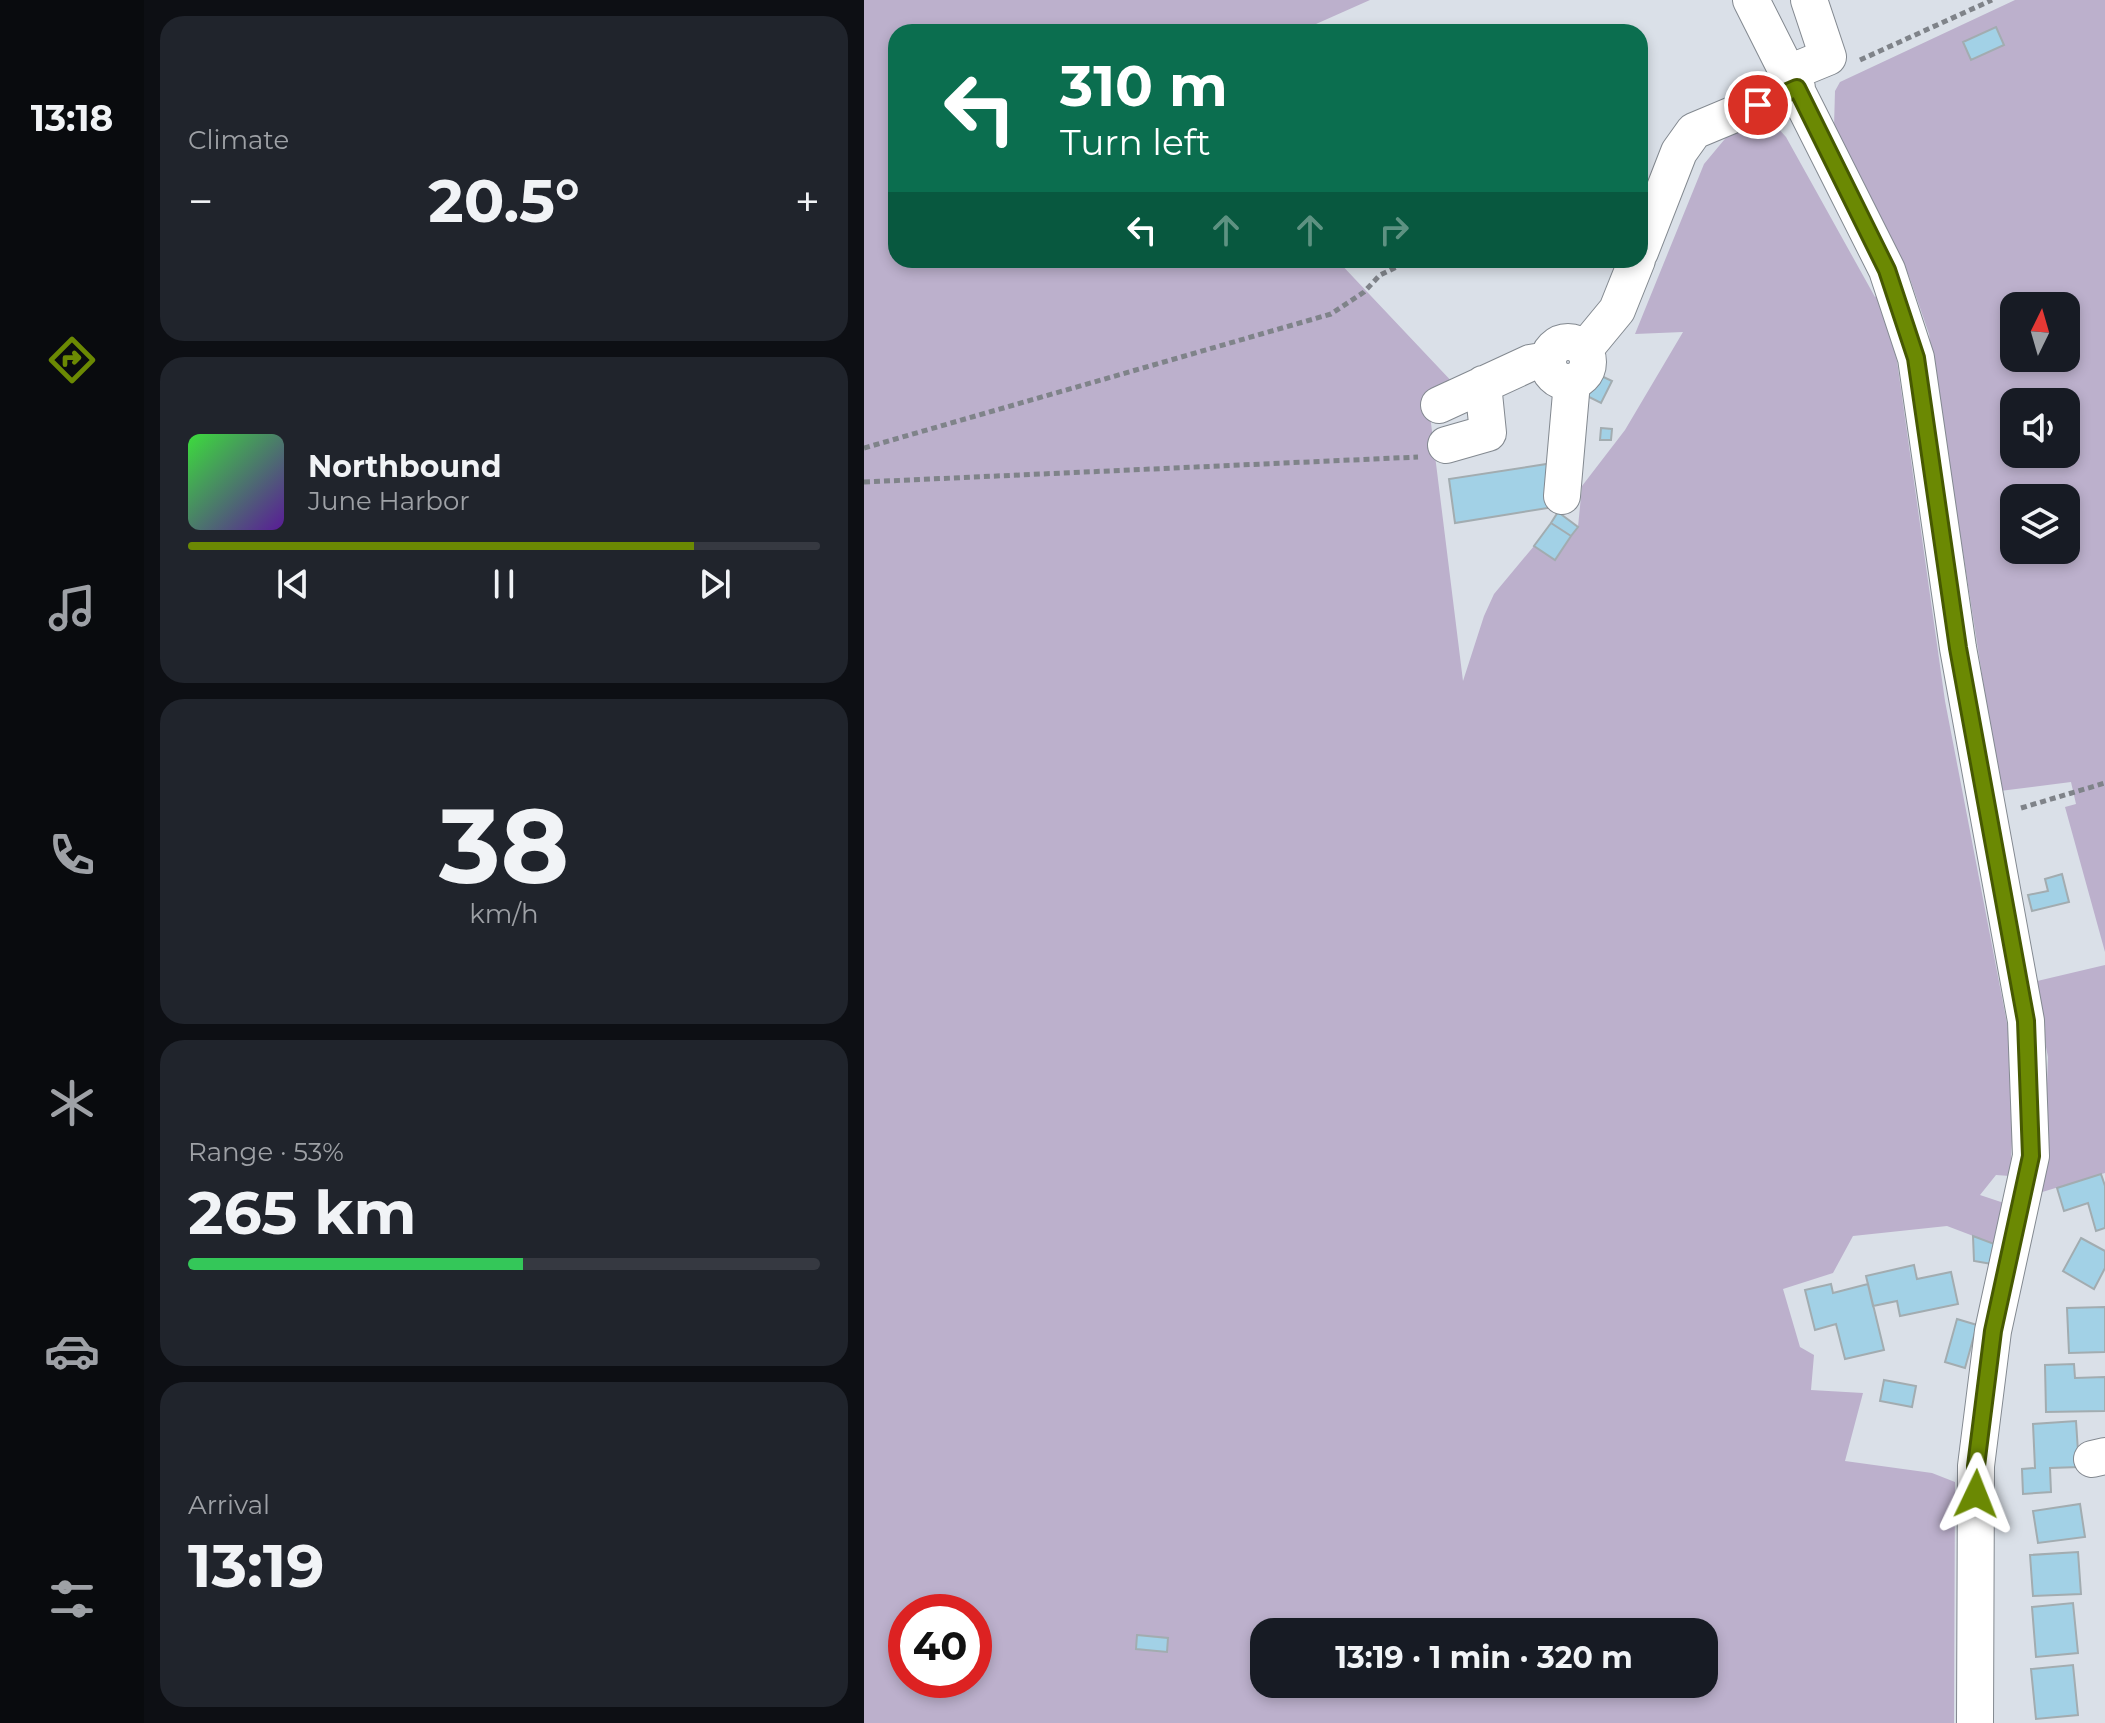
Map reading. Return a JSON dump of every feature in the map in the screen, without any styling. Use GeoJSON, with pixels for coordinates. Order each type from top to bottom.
{"type":"FeatureCollection","features":[{"type":"Feature","properties":{"kind":"street"},"geometry":{"type":"LineString","coordinates":[[1751,0],[1887,270],[1916,358],[1958,648],[2026,1021],[2031,1156],[1993,1331],[1976,1466],[1975,1723]]}},
{"type":"Feature","properties":{"kind":"street"},"geometry":{"type":"LineString","coordinates":[[1648,231],[1679,152],[1694,131],[1793,81],[1828,57],[1809,0]]}},
{"type":"Feature","properties":{"kind":"street"},"geometry":{"type":"LineString","coordinates":[[1562,496],[1568,364],[1617,310],[1634,268]]}},
{"type":"Feature","properties":{"kind":"street"},"geometry":{"type":"LineString","coordinates":[[1439,405],[1530,363],[1568,364]]}},
{"type":"Feature","properties":{"kind":"street"},"geometry":{"type":"LineString","coordinates":[[1432,451],[1488,433],[1483,384]]}},
{"type":"Feature","properties":{"kind":"path"},"geometry":{"type":"LineString","coordinates":[[1853,63],[1992,0]]}},
{"type":"Feature","properties":{"kind":"path"},"geometry":{"type":"LineString","coordinates":[[864,448],[1331,314],[1364,292],[1380,275],[1394,268]]}},
{"type":"Feature","properties":{"kind":"path"},"geometry":{"type":"LineString","coordinates":[[864,482],[1432,451]]}},
{"type":"Feature","properties":{"kind":"path"},"geometry":{"type":"LineString","coordinates":[[1989,817],[2105,783]]}},
{"type":"Feature","properties":{"kind":"shaded area"},"geometry":{"type":"Polygon","coordinates":[[[864,0],[1370,0],[1316,24],[888,24],[888,268],[1345,268],[1456,386],[1428,399],[1463,681],[1494,594],[1534,546],[1555,559],[1578,527],[1582,486],[1625,430],[1683,332],[1635,334],[1704,164],[1734,128],[1766,121],[1786,137],[1875,297],[1880,292],[1897,361],[1945,701],[2016,1070],[2010,1176],[1996,1175],[1980,1195],[2007,1204],[1997,1245],[1947,1226],[1853,1236],[1833,1273],[1783,1289],[1800,1347],[1814,1355],[1811,1390],[1863,1393],[1845,1461],[1932,1473],[1955,1482],[1954,1723],[864,1723],[864,0]]]}},
{"type":"Feature","properties":{"kind":"shaded area"},"geometry":{"type":"Polygon","coordinates":[[[2015,0],[2105,0],[2105,952],[2065,807],[2076,804],[2071,782],[2000,791],[1929,334],[1909,276],[1834,127],[1835,91],[1840,82],[2015,0]]]}},
{"type":"Feature","properties":{"kind":"shaded area"},"geometry":{"type":"Polygon","coordinates":[[[2105,965],[2105,1173],[2039,1193],[2048,1057],[2033,982],[2105,965]]]}},
{"type":"Feature","properties":{"kind":"building"},"geometry":{"type":"Polygon","coordinates":[[[1996,27],[2004,45],[1971,60],[1963,42],[1996,27]]]}},
{"type":"Feature","properties":{"kind":"building"},"geometry":{"type":"Polygon","coordinates":[[[1595,373],[1612,381],[1601,403],[1585,395],[1595,373]]]}},
{"type":"Feature","properties":{"kind":"building"},"geometry":{"type":"Polygon","coordinates":[[[1601,428],[1612,429],[1611,440],[1600,440],[1601,428]]]}},
{"type":"Feature","properties":{"kind":"building"},"geometry":{"type":"Polygon","coordinates":[[[1553,463],[1560,506],[1455,523],[1449,479],[1553,463]]]}},
{"type":"Feature","properties":{"kind":"building"},"geometry":{"type":"Polygon","coordinates":[[[1558,512],[1578,527],[1571,536],[1551,523],[1558,512]]]}},
{"type":"Feature","properties":{"kind":"building"},"geometry":{"type":"Polygon","coordinates":[[[1551,523],[1571,536],[1555,560],[1534,546],[1551,523]]]}},
{"type":"Feature","properties":{"kind":"building"},"geometry":{"type":"Polygon","coordinates":[[[2062,874],[2069,902],[2032,911],[2028,895],[2048,891],[2045,879],[2062,874]]]}},
{"type":"Feature","properties":{"kind":"building"},"geometry":{"type":"Polygon","coordinates":[[[2101,1174],[2105,1186],[2105,1228],[2096,1231],[2088,1203],[2064,1211],[2057,1188],[2101,1174]]]}},
{"type":"Feature","properties":{"kind":"building"},"geometry":{"type":"Polygon","coordinates":[[[1973,1236],[1997,1245],[1992,1264],[1974,1261],[1973,1236]]]}},
{"type":"Feature","properties":{"kind":"building"},"geometry":{"type":"Polygon","coordinates":[[[2081,1238],[2105,1251],[2105,1268],[2094,1289],[2063,1271],[2081,1238]]]}},
{"type":"Feature","properties":{"kind":"building"},"geometry":{"type":"Polygon","coordinates":[[[1914,1265],[1917,1279],[1951,1272],[1958,1304],[1900,1316],[1897,1301],[1873,1306],[1866,1276],[1914,1265]]]}},
{"type":"Feature","properties":{"kind":"building"},"geometry":{"type":"Polygon","coordinates":[[[1831,1284],[1833,1293],[1868,1284],[1884,1350],[1845,1359],[1836,1324],[1815,1330],[1805,1290],[1831,1284]]]}},
{"type":"Feature","properties":{"kind":"building"},"geometry":{"type":"Polygon","coordinates":[[[2105,1307],[2105,1352],[2069,1353],[2067,1308],[2105,1307]]]}},
{"type":"Feature","properties":{"kind":"building"},"geometry":{"type":"Polygon","coordinates":[[[1957,1319],[1977,1325],[1965,1368],[1945,1362],[1957,1319]]]}},
{"type":"Feature","properties":{"kind":"building"},"geometry":{"type":"Polygon","coordinates":[[[2074,1364],[2075,1378],[2105,1377],[2105,1411],[2046,1412],[2045,1365],[2074,1364]]]}},
{"type":"Feature","properties":{"kind":"building"},"geometry":{"type":"Polygon","coordinates":[[[1884,1380],[1916,1386],[1912,1407],[1880,1401],[1884,1380]]]}},
{"type":"Feature","properties":{"kind":"building"},"geometry":{"type":"Polygon","coordinates":[[[2076,1421],[2079,1467],[2050,1468],[2051,1492],[2023,1494],[2022,1469],[2035,1468],[2033,1424],[2076,1421]]]}},
{"type":"Feature","properties":{"kind":"building"},"geometry":{"type":"Polygon","coordinates":[[[2080,1504],[2085,1537],[2038,1543],[2033,1511],[2080,1504]]]}},
{"type":"Feature","properties":{"kind":"building"},"geometry":{"type":"Polygon","coordinates":[[[2078,1552],[2081,1594],[2033,1596],[2030,1555],[2078,1552]]]}},
{"type":"Feature","properties":{"kind":"building"},"geometry":{"type":"Polygon","coordinates":[[[2073,1603],[2078,1653],[2036,1657],[2032,1607],[2073,1603]]]}},
{"type":"Feature","properties":{"kind":"building"},"geometry":{"type":"Polygon","coordinates":[[[1137,1635],[1168,1638],[1167,1652],[1136,1649],[1137,1635]]]}},
{"type":"Feature","properties":{"kind":"building"},"geometry":{"type":"Polygon","coordinates":[[[2073,1665],[2078,1715],[2036,1719],[2031,1669],[2073,1665]]]}},
{"type":"Feature","properties":{"kind":"route"},"geometry":{"type":"LineString","coordinates":[[1758,105],[1797,88],[1887,270],[1916,358],[1958,648],[2026,1021],[2031,1156],[1993,1331],[1976,1466],[1976,1494]]}}]}
